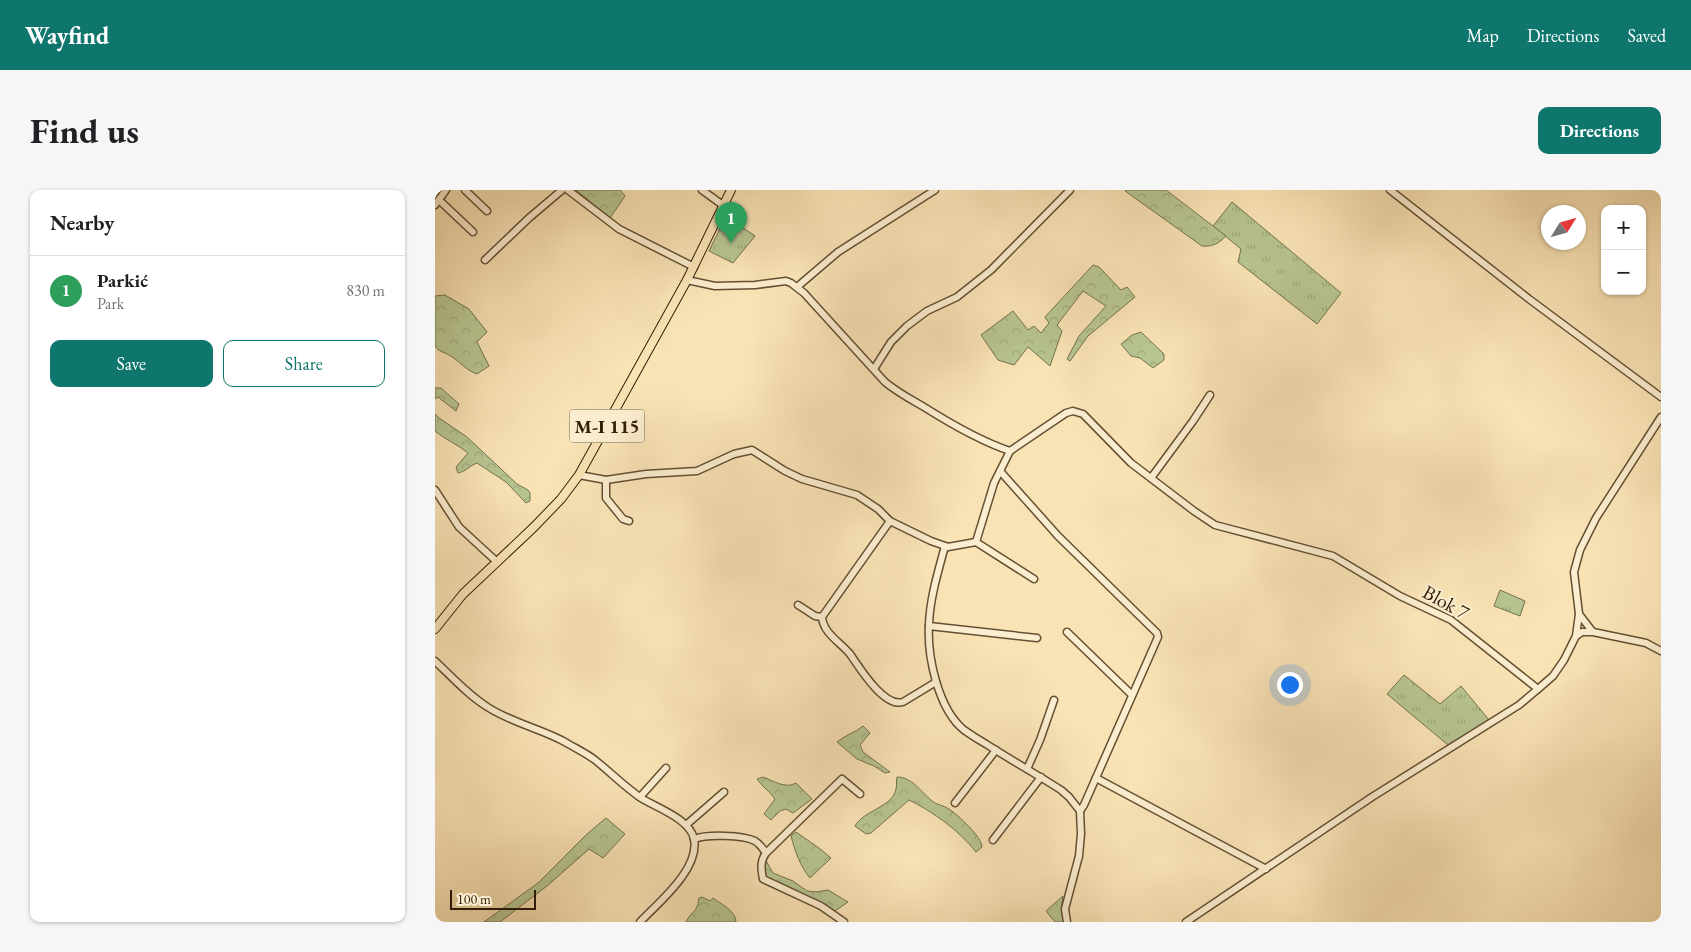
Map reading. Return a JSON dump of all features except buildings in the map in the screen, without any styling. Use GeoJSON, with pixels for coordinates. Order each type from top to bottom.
{"type":"FeatureCollection","features":[{"type":"Feature","properties":{"kind":"main road","name":"M-I 115"},"geometry":{"type":"LineString","coordinates":[[435,629],[463,594],[534,527],[561,499],[579,475],[694,267],[731,190]]}},
{"type":"Feature","properties":{"kind":"street"},"geometry":{"type":"LineString","coordinates":[[446,190],[437,203],[473,232]]}},
{"type":"Feature","properties":{"kind":"street"},"geometry":{"type":"LineString","coordinates":[[465,190],[487,211]]}},
{"type":"Feature","properties":{"kind":"street"},"geometry":{"type":"LineString","coordinates":[[485,260],[562,190]]}},
{"type":"Feature","properties":{"kind":"street"},"geometry":{"type":"LineString","coordinates":[[568,190],[619,229],[694,267]]}},
{"type":"Feature","properties":{"kind":"street"},"geometry":{"type":"LineString","coordinates":[[702,190],[724,206]]}},
{"type":"Feature","properties":{"kind":"street"},"geometry":{"type":"LineString","coordinates":[[797,287],[838,252],[935,190]]}},
{"type":"Feature","properties":{"kind":"street"},"geometry":{"type":"LineString","coordinates":[[874,369],[891,342],[907,326],[927,311],[957,297],[991,270],[1070,190]]}},
{"type":"Feature","properties":{"kind":"street"},"geometry":{"type":"LineString","coordinates":[[1389,190],[1536,304],[1661,397]]}},
{"type":"Feature","properties":{"kind":"street"},"geometry":{"type":"LineString","coordinates":[[687,280],[715,286],[755,285],[786,281],[797,287],[894,390],[945,420],[1009,451],[994,483],[976,542]]}},
{"type":"Feature","properties":{"kind":"street"},"geometry":{"type":"LineString","coordinates":[[1151,478],[1209,396]]}},
{"type":"Feature","properties":{"kind":"street","name":"Blok 7"},"geometry":{"type":"LineString","coordinates":[[1009,451],[1066,414],[1073,411],[1083,414],[1131,464],[1194,511],[1215,524],[1324,552],[1333,556],[1400,596],[1451,620],[1538,690]]}},
{"type":"Feature","properties":{"kind":"street"},"geometry":{"type":"LineString","coordinates":[[1186,922],[1372,797],[1519,705],[1553,676],[1564,660],[1576,636],[1579,614],[1574,572],[1580,550],[1597,518],[1661,417]]}},
{"type":"Feature","properties":{"kind":"street"},"geometry":{"type":"LineString","coordinates":[[579,475],[607,480],[697,471],[734,454],[752,450],[802,480],[857,495],[878,509],[890,521],[916,535],[945,546],[976,542],[1034,579]]}},
{"type":"Feature","properties":{"kind":"street"},"geometry":{"type":"LineString","coordinates":[[1000,471],[1058,536],[1159,637],[1080,811],[1080,848],[1065,909],[1067,922]]}},
{"type":"Feature","properties":{"kind":"street"},"geometry":{"type":"LineString","coordinates":[[607,480],[606,498],[623,519],[629,521]]}},
{"type":"Feature","properties":{"kind":"street"},"geometry":{"type":"LineString","coordinates":[[435,490],[459,527],[496,561]]}},
{"type":"Feature","properties":{"kind":"street"},"geometry":{"type":"LineString","coordinates":[[822,617],[890,521]]}},
{"type":"Feature","properties":{"kind":"street"},"geometry":{"type":"LineString","coordinates":[[945,546],[932,596],[929,626],[932,660],[941,697],[948,710],[963,729],[1041,777],[1065,794],[1080,811]]}},
{"type":"Feature","properties":{"kind":"street"},"geometry":{"type":"LineString","coordinates":[[798,606],[815,616],[822,617]]}},
{"type":"Feature","properties":{"kind":"street"},"geometry":{"type":"LineString","coordinates":[[1579,614],[1593,632]]}},
{"type":"Feature","properties":{"kind":"street"},"geometry":{"type":"LineString","coordinates":[[822,617],[825,628],[848,652],[868,680],[886,698],[893,702],[903,702],[936,682]]}},
{"type":"Feature","properties":{"kind":"street"},"geometry":{"type":"LineString","coordinates":[[929,626],[1037,638]]}},
{"type":"Feature","properties":{"kind":"street"},"geometry":{"type":"LineString","coordinates":[[1067,632],[1132,696]]}},
{"type":"Feature","properties":{"kind":"street"},"geometry":{"type":"LineString","coordinates":[[1576,636],[1582,632],[1593,632],[1646,643],[1661,651]]}},
{"type":"Feature","properties":{"kind":"street"},"geometry":{"type":"LineString","coordinates":[[435,661],[469,694],[488,708],[505,717],[536,728],[593,758],[640,797],[686,825],[694,839],[694,852],[682,877],[640,922]]}},
{"type":"Feature","properties":{"kind":"street"},"geometry":{"type":"LineString","coordinates":[[1027,769],[1040,740],[1054,700]]}},
{"type":"Feature","properties":{"kind":"street"},"geometry":{"type":"LineString","coordinates":[[955,803],[996,750]]}},
{"type":"Feature","properties":{"kind":"street"},"geometry":{"type":"LineString","coordinates":[[640,797],[666,768]]}},
{"type":"Feature","properties":{"kind":"street"},"geometry":{"type":"LineString","coordinates":[[993,840],[1041,777]]}},
{"type":"Feature","properties":{"kind":"street"},"geometry":{"type":"LineString","coordinates":[[1096,778],[1266,869]]}},
{"type":"Feature","properties":{"kind":"street"},"geometry":{"type":"LineString","coordinates":[[844,922],[821,906],[763,879],[761,869],[762,858],[842,779],[861,794]]}},
{"type":"Feature","properties":{"kind":"street"},"geometry":{"type":"LineString","coordinates":[[686,825],[725,792]]}},
{"type":"Feature","properties":{"kind":"street"},"geometry":{"type":"LineString","coordinates":[[694,839],[701,836],[741,838],[755,841],[766,853]]}},
{"type":"Feature","properties":{"kind":"green space"},"geometry":{"type":"Polygon","coordinates":[[[576,190],[620,190],[625,196],[610,218],[576,190]]]}},
{"type":"Feature","properties":{"kind":"green space"},"geometry":{"type":"Polygon","coordinates":[[[1126,190],[1166,190],[1226,236],[1216,244],[1202,246],[1126,190]]]}},
{"type":"Feature","properties":{"kind":"green space"},"geometry":{"type":"Polygon","coordinates":[[[1232,202],[1341,293],[1317,324],[1238,262],[1241,249],[1213,226],[1232,202]]]}},
{"type":"Feature","properties":{"kind":"green space"},"geometry":{"type":"Polygon","coordinates":[[[726,216],[755,236],[733,263],[709,251],[726,216]]]}},
{"type":"Feature","properties":{"kind":"green space"},"geometry":{"type":"Polygon","coordinates":[[[1093,265],[1099,267],[1121,290],[1127,287],[1135,297],[1088,336],[1070,361],[1067,359],[1079,336],[1106,306],[1083,291],[1057,325],[1062,331],[1050,366],[1028,347],[1014,365],[998,360],[981,335],[1013,311],[1028,330],[1034,326],[1041,333],[1049,323],[1045,317],[1093,265]]]}},
{"type":"Feature","properties":{"kind":"green space"},"geometry":{"type":"Polygon","coordinates":[[[445,295],[469,309],[487,332],[477,342],[489,366],[477,374],[435,346],[435,296],[445,295]]]}},
{"type":"Feature","properties":{"kind":"green space"},"geometry":{"type":"Polygon","coordinates":[[[1141,332],[1164,354],[1164,360],[1153,368],[1140,358],[1131,356],[1121,344],[1132,335],[1141,332]]]}},
{"type":"Feature","properties":{"kind":"green space"},"geometry":{"type":"Polygon","coordinates":[[[435,388],[441,388],[459,404],[456,411],[438,397],[435,399],[435,388]]]}},
{"type":"Feature","properties":{"kind":"green space"},"geometry":{"type":"Polygon","coordinates":[[[435,414],[467,437],[517,484],[528,490],[530,501],[526,503],[506,482],[477,463],[458,473],[456,467],[468,453],[435,431],[435,414]]]}},
{"type":"Feature","properties":{"kind":"green space"},"geometry":{"type":"Polygon","coordinates":[[[1500,590],[1525,601],[1520,616],[1494,606],[1500,590]]]}},
{"type":"Feature","properties":{"kind":"green space"},"geometry":{"type":"Polygon","coordinates":[[[1404,675],[1440,704],[1461,686],[1489,720],[1448,745],[1387,694],[1404,675]]]}},
{"type":"Feature","properties":{"kind":"green space"},"geometry":{"type":"Polygon","coordinates":[[[863,726],[870,733],[860,745],[863,752],[890,772],[885,773],[857,759],[837,742],[863,726]]]}},
{"type":"Feature","properties":{"kind":"green space"},"geometry":{"type":"Polygon","coordinates":[[[763,777],[784,785],[796,783],[812,799],[793,813],[786,809],[780,811],[771,820],[764,814],[775,799],[757,779],[763,777]]]}},
{"type":"Feature","properties":{"kind":"green space"},"geometry":{"type":"Polygon","coordinates":[[[897,777],[912,782],[934,802],[953,812],[974,832],[982,847],[976,852],[945,822],[909,800],[871,833],[866,834],[855,826],[865,816],[890,800],[896,789],[897,777]]]}},
{"type":"Feature","properties":{"kind":"green space"},"geometry":{"type":"Polygon","coordinates":[[[606,818],[625,834],[603,858],[589,849],[547,886],[500,922],[484,922],[538,883],[587,834],[606,818]]]}},
{"type":"Feature","properties":{"kind":"green space"},"geometry":{"type":"Polygon","coordinates":[[[796,832],[831,858],[810,878],[794,847],[791,836],[796,832]]]}},
{"type":"Feature","properties":{"kind":"green space"},"geometry":{"type":"Polygon","coordinates":[[[766,861],[773,873],[793,881],[807,891],[828,890],[848,902],[835,911],[765,876],[763,865],[766,861]]]}},
{"type":"Feature","properties":{"kind":"green space"},"geometry":{"type":"Polygon","coordinates":[[[1063,896],[1061,909],[1064,922],[1055,922],[1046,911],[1063,896]]]}},
{"type":"Feature","properties":{"kind":"green space"},"geometry":{"type":"Polygon","coordinates":[[[702,897],[710,901],[713,898],[724,905],[734,914],[736,922],[686,922],[697,907],[699,898],[702,897]]]}},
{"type":"Feature","properties":{"kind":"place","name":"Parkić"},"geometry":{"type":"Point","coordinates":[731,243]}}]}
